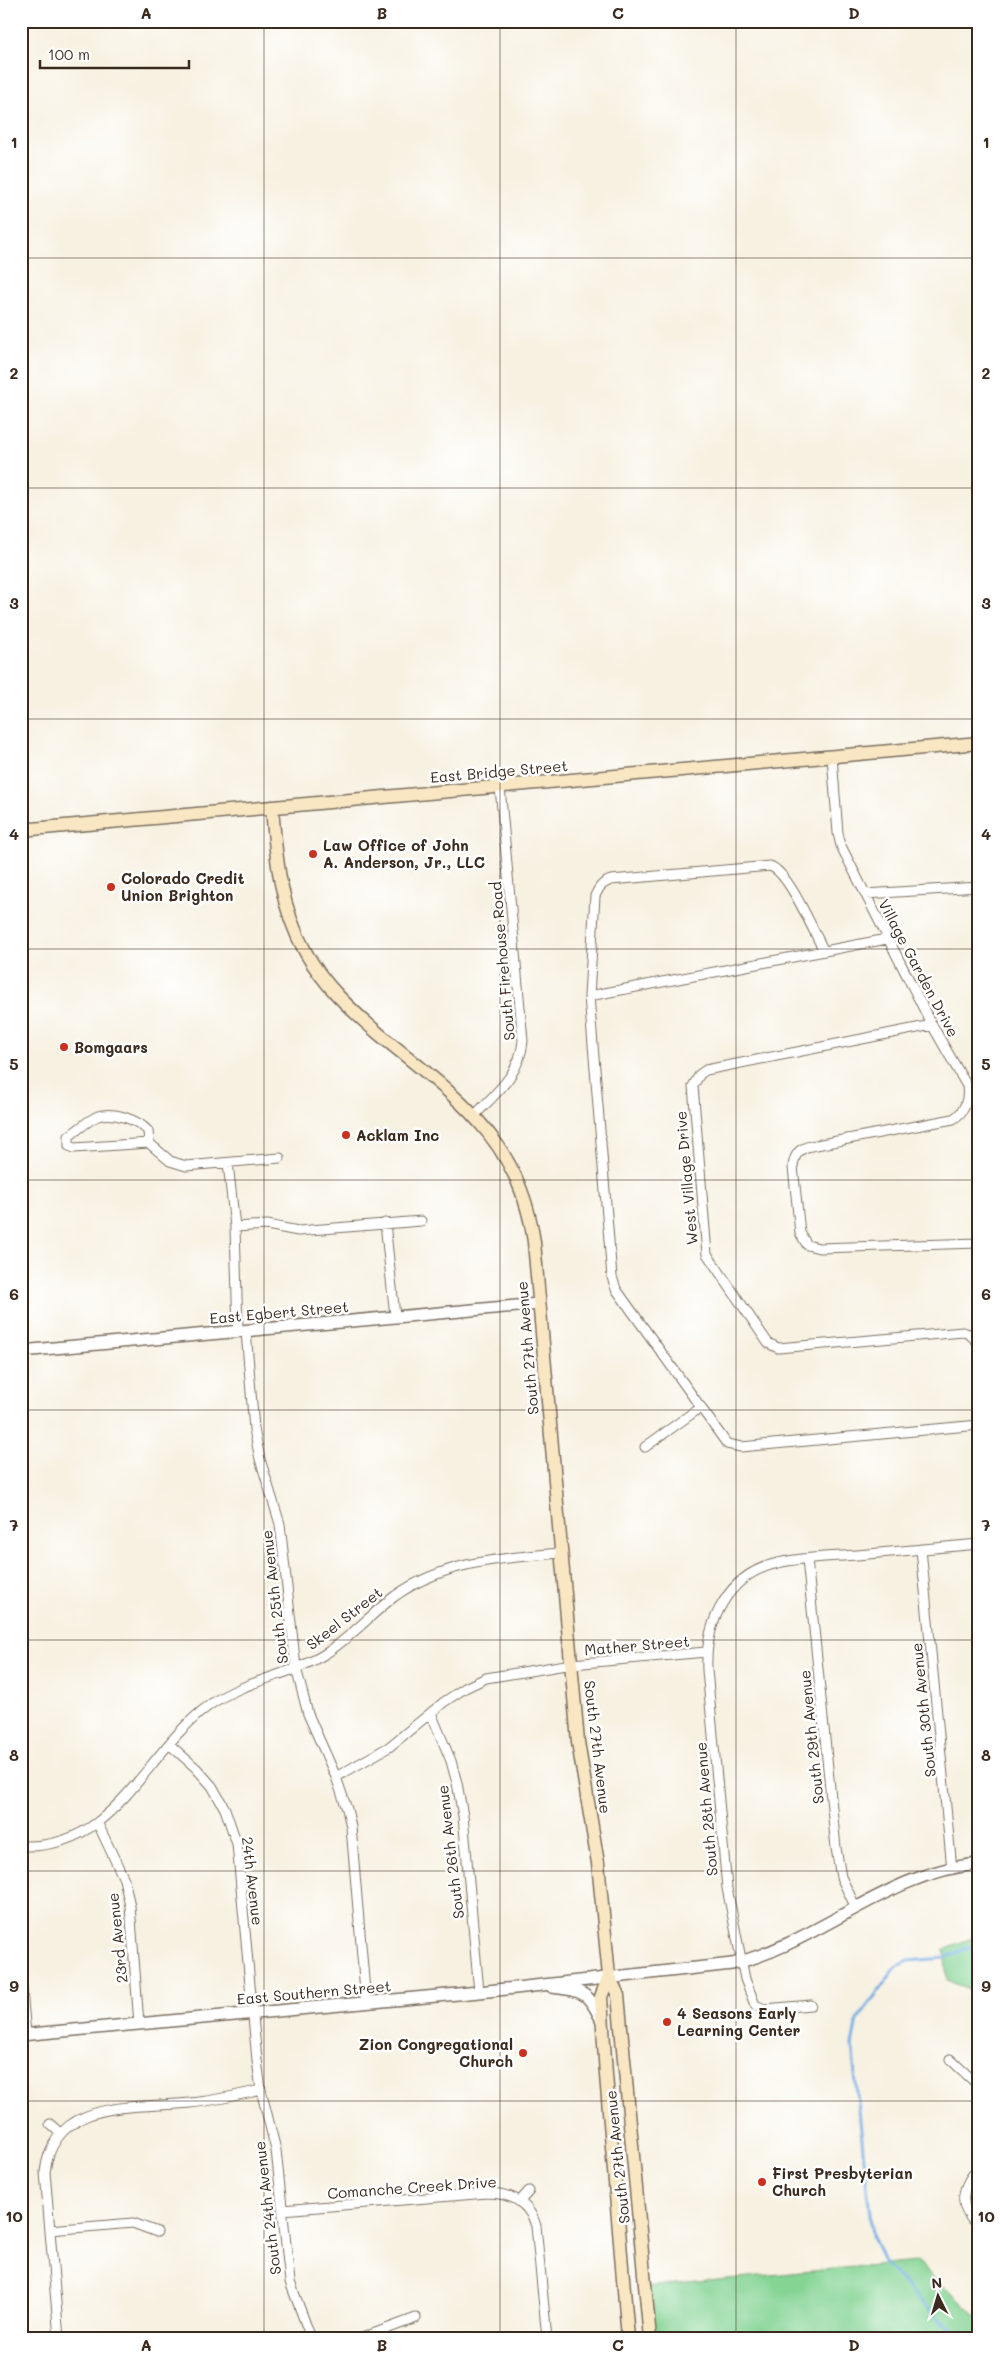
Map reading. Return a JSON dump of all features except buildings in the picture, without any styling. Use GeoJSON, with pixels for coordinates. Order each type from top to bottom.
{"type":"FeatureCollection","features":[{"type":"Feature","properties":{"kind":"main road","name":"East Bridge Street"},"geometry":{"type":"LineString","coordinates":[[21,830],[979,743]]}},
{"type":"Feature","properties":{"kind":"main road","name":"South 27th Avenue"},"geometry":{"type":"LineString","coordinates":[[272,807],[277,867],[283,899],[299,940],[315,967],[343,1002],[475,1116],[494,1138],[506,1157],[522,1190],[532,1230],[578,1742],[598,1863],[609,1976],[618,1995],[650,2338]]}},
{"type":"Feature","properties":{"kind":"main road","name":"South 27th Avenue"},"geometry":{"type":"LineString","coordinates":[[609,1976],[602,1997],[603,2024],[628,2338]]}},
{"type":"Feature","properties":{"kind":"street","name":"Village Garden Drive"},"geometry":{"type":"LineString","coordinates":[[832,757],[838,833],[841,846],[932,1026],[967,1086],[968,1094],[964,1108],[953,1119],[810,1146],[800,1150],[793,1161],[800,1233],[807,1245],[819,1248],[979,1243]]}},
{"type":"Feature","properties":{"kind":"street","name":"South Firehouse Road"},"geometry":{"type":"LineString","coordinates":[[475,1116],[515,1071],[522,1053],[524,1041],[500,787]]}},
{"type":"Feature","properties":{"kind":"street"},"geometry":{"type":"LineString","coordinates":[[824,952],[788,883],[776,868],[770,866],[611,880],[600,886],[595,896],[589,996],[612,1277],[616,1289],[724,1442],[734,1447],[979,1425]]}},
{"type":"Feature","properties":{"kind":"street"},"geometry":{"type":"LineString","coordinates":[[865,894],[979,887]]}},
{"type":"Feature","properties":{"kind":"street"},"geometry":{"type":"LineString","coordinates":[[589,996],[887,939]]}},
{"type":"Feature","properties":{"kind":"street","name":"West Village Drive"},"geometry":{"type":"LineString","coordinates":[[932,1026],[706,1070],[700,1074],[693,1086],[706,1251],[768,1343],[778,1348],[963,1332],[969,1334],[979,1343]]}},
{"type":"Feature","properties":{"kind":"street"},"geometry":{"type":"LineString","coordinates":[[148,1143],[148,1131],[140,1123],[113,1115],[98,1116],[69,1136],[68,1141],[69,1146],[74,1148],[148,1143],[177,1165],[186,1166],[280,1158]]}},
{"type":"Feature","properties":{"kind":"street","name":"South 25th Avenue"},"geometry":{"type":"LineString","coordinates":[[228,1163],[235,1227],[242,1331],[254,1429],[260,1459],[280,1524],[296,1668],[308,1714],[336,1777],[347,1808],[351,1827],[366,2003]]}},
{"type":"Feature","properties":{"kind":"street"},"geometry":{"type":"LineString","coordinates":[[235,1227],[267,1225],[298,1231],[421,1221]]}},
{"type":"Feature","properties":{"kind":"street"},"geometry":{"type":"LineString","coordinates":[[385,1223],[395,1316]]}},
{"type":"Feature","properties":{"kind":"street","name":"East Egbert Street"},"geometry":{"type":"LineString","coordinates":[[21,1350],[539,1304]]}},
{"type":"Feature","properties":{"kind":"street"},"geometry":{"type":"LineString","coordinates":[[645,1447],[701,1407]]}},
{"type":"Feature","properties":{"kind":"street","name":"Mather Street"},"geometry":{"type":"LineString","coordinates":[[336,1777],[389,1747],[465,1688],[486,1678],[572,1664],[706,1652],[714,1615],[736,1586],[766,1566],[807,1559],[979,1544]]}},
{"type":"Feature","properties":{"kind":"street","name":"South 30th Avenue"},"geometry":{"type":"LineString","coordinates":[[921,1549],[952,1868]]}},
{"type":"Feature","properties":{"kind":"street","name":"Skeel Street"},"geometry":{"type":"LineString","coordinates":[[21,1846],[59,1842],[78,1835],[98,1824],[124,1798],[169,1744],[198,1714],[221,1697],[246,1685],[296,1668],[325,1654],[394,1597],[438,1572],[478,1562],[561,1553]]}},
{"type":"Feature","properties":{"kind":"street","name":"South 29th Avenue"},"geometry":{"type":"LineString","coordinates":[[807,1559],[836,1848],[841,1877],[856,1908]]}},
{"type":"Feature","properties":{"kind":"street","name":"South 28th Avenue"},"geometry":{"type":"LineString","coordinates":[[706,1652],[727,1888],[743,1961],[745,1979],[755,2005],[765,2009],[811,2005]]}},
{"type":"Feature","properties":{"kind":"street","name":"South 26th Avenue"},"geometry":{"type":"LineString","coordinates":[[431,1713],[451,1761],[461,1808],[479,1992]]}},
{"type":"Feature","properties":{"kind":"street","name":"24th Avenue"},"geometry":{"type":"LineString","coordinates":[[169,1744],[196,1768],[212,1786],[225,1809],[237,1844],[253,2013]]}},
{"type":"Feature","properties":{"kind":"street","name":"23rd Avenue"},"geometry":{"type":"LineString","coordinates":[[98,1824],[124,1879],[130,1906],[139,2024]]}},
{"type":"Feature","properties":{"kind":"street","name":"East Southern Street"},"geometry":{"type":"LineString","coordinates":[[24,2035],[479,1992],[609,1976],[707,1967],[743,1961],[770,1952],[912,1880],[952,1868],[979,1864]]}},
{"type":"Feature","properties":{"kind":"street"},"geometry":{"type":"LineString","coordinates":[[21,1980],[24,2035]]}},
{"type":"Feature","properties":{"kind":"street"},"geometry":{"type":"LineString","coordinates":[[535,1985],[583,1993],[594,2003],[603,2024]]}},
{"type":"Feature","properties":{"kind":"street","name":"South 24th Avenue"},"geometry":{"type":"LineString","coordinates":[[253,2013],[261,2090],[276,2150],[290,2282],[311,2338]]}},
{"type":"Feature","properties":{"kind":"street"},"geometry":{"type":"LineString","coordinates":[[950,2059],[979,2086]]}},
{"type":"Feature","properties":{"kind":"street"},"geometry":{"type":"LineString","coordinates":[[59,2338],[45,2172],[50,2152],[60,2134],[76,2119],[99,2111],[193,2103],[261,2090]]}},
{"type":"Feature","properties":{"kind":"street"},"geometry":{"type":"LineString","coordinates":[[50,2124],[60,2134]]}},
{"type":"Feature","properties":{"kind":"street"},"geometry":{"type":"LineString","coordinates":[[979,2167],[969,2178],[963,2198],[966,2214],[979,2227]]}},
{"type":"Feature","properties":{"kind":"street"},"geometry":{"type":"LineString","coordinates":[[529,2191],[520,2201],[531,2213],[536,2226],[546,2338]]}},
{"type":"Feature","properties":{"kind":"street","name":"Comanche Creek Drive"},"geometry":{"type":"LineString","coordinates":[[282,2210],[488,2193],[503,2194],[520,2201]]}},
{"type":"Feature","properties":{"kind":"street"},"geometry":{"type":"LineString","coordinates":[[50,2230],[133,2223],[157,2232]]}},
{"type":"Feature","properties":{"kind":"street"},"geometry":{"type":"LineString","coordinates":[[362,2338],[416,2318]]}},
{"type":"Feature","properties":{"kind":"green space"},"geometry":{"type":"Polygon","coordinates":[[[979,1935],[979,1995],[947,1980],[944,1949],[979,1935]]]}},
{"type":"Feature","properties":{"kind":"green space"},"geometry":{"type":"Polygon","coordinates":[[[916,2261],[979,2319],[979,2338],[650,2338],[645,2287],[916,2261]]]}},
{"type":"Feature","properties":{"kind":"waterway"},"geometry":{"type":"LineString","coordinates":[[965,2338],[938,2318],[884,2263],[872,2234],[852,2045],[857,2020],[897,1966],[909,1961],[944,1958],[979,1943]]}},
{"type":"Feature","properties":{"kind":"place","name":"Law Office of John A. Anderson, Jr., LLC"},"geometry":{"type":"Point","coordinates":[313,854]}},
{"type":"Feature","properties":{"kind":"place","name":"Colorado Credit Union Brighton"},"geometry":{"type":"Point","coordinates":[111,887]}},
{"type":"Feature","properties":{"kind":"place","name":"Bomgaars"},"geometry":{"type":"Point","coordinates":[64,1047]}},
{"type":"Feature","properties":{"kind":"place","name":"Acklam Inc"},"geometry":{"type":"Point","coordinates":[346,1135]}},
{"type":"Feature","properties":{"kind":"place","name":"4 Seasons Early Learning Center"},"geometry":{"type":"Point","coordinates":[667,2022]}},
{"type":"Feature","properties":{"kind":"place","name":"Zion Congregational Church"},"geometry":{"type":"Point","coordinates":[523,2053]}},
{"type":"Feature","properties":{"kind":"place","name":"First Presbyterian Church"},"geometry":{"type":"Point","coordinates":[762,2182]}}]}
